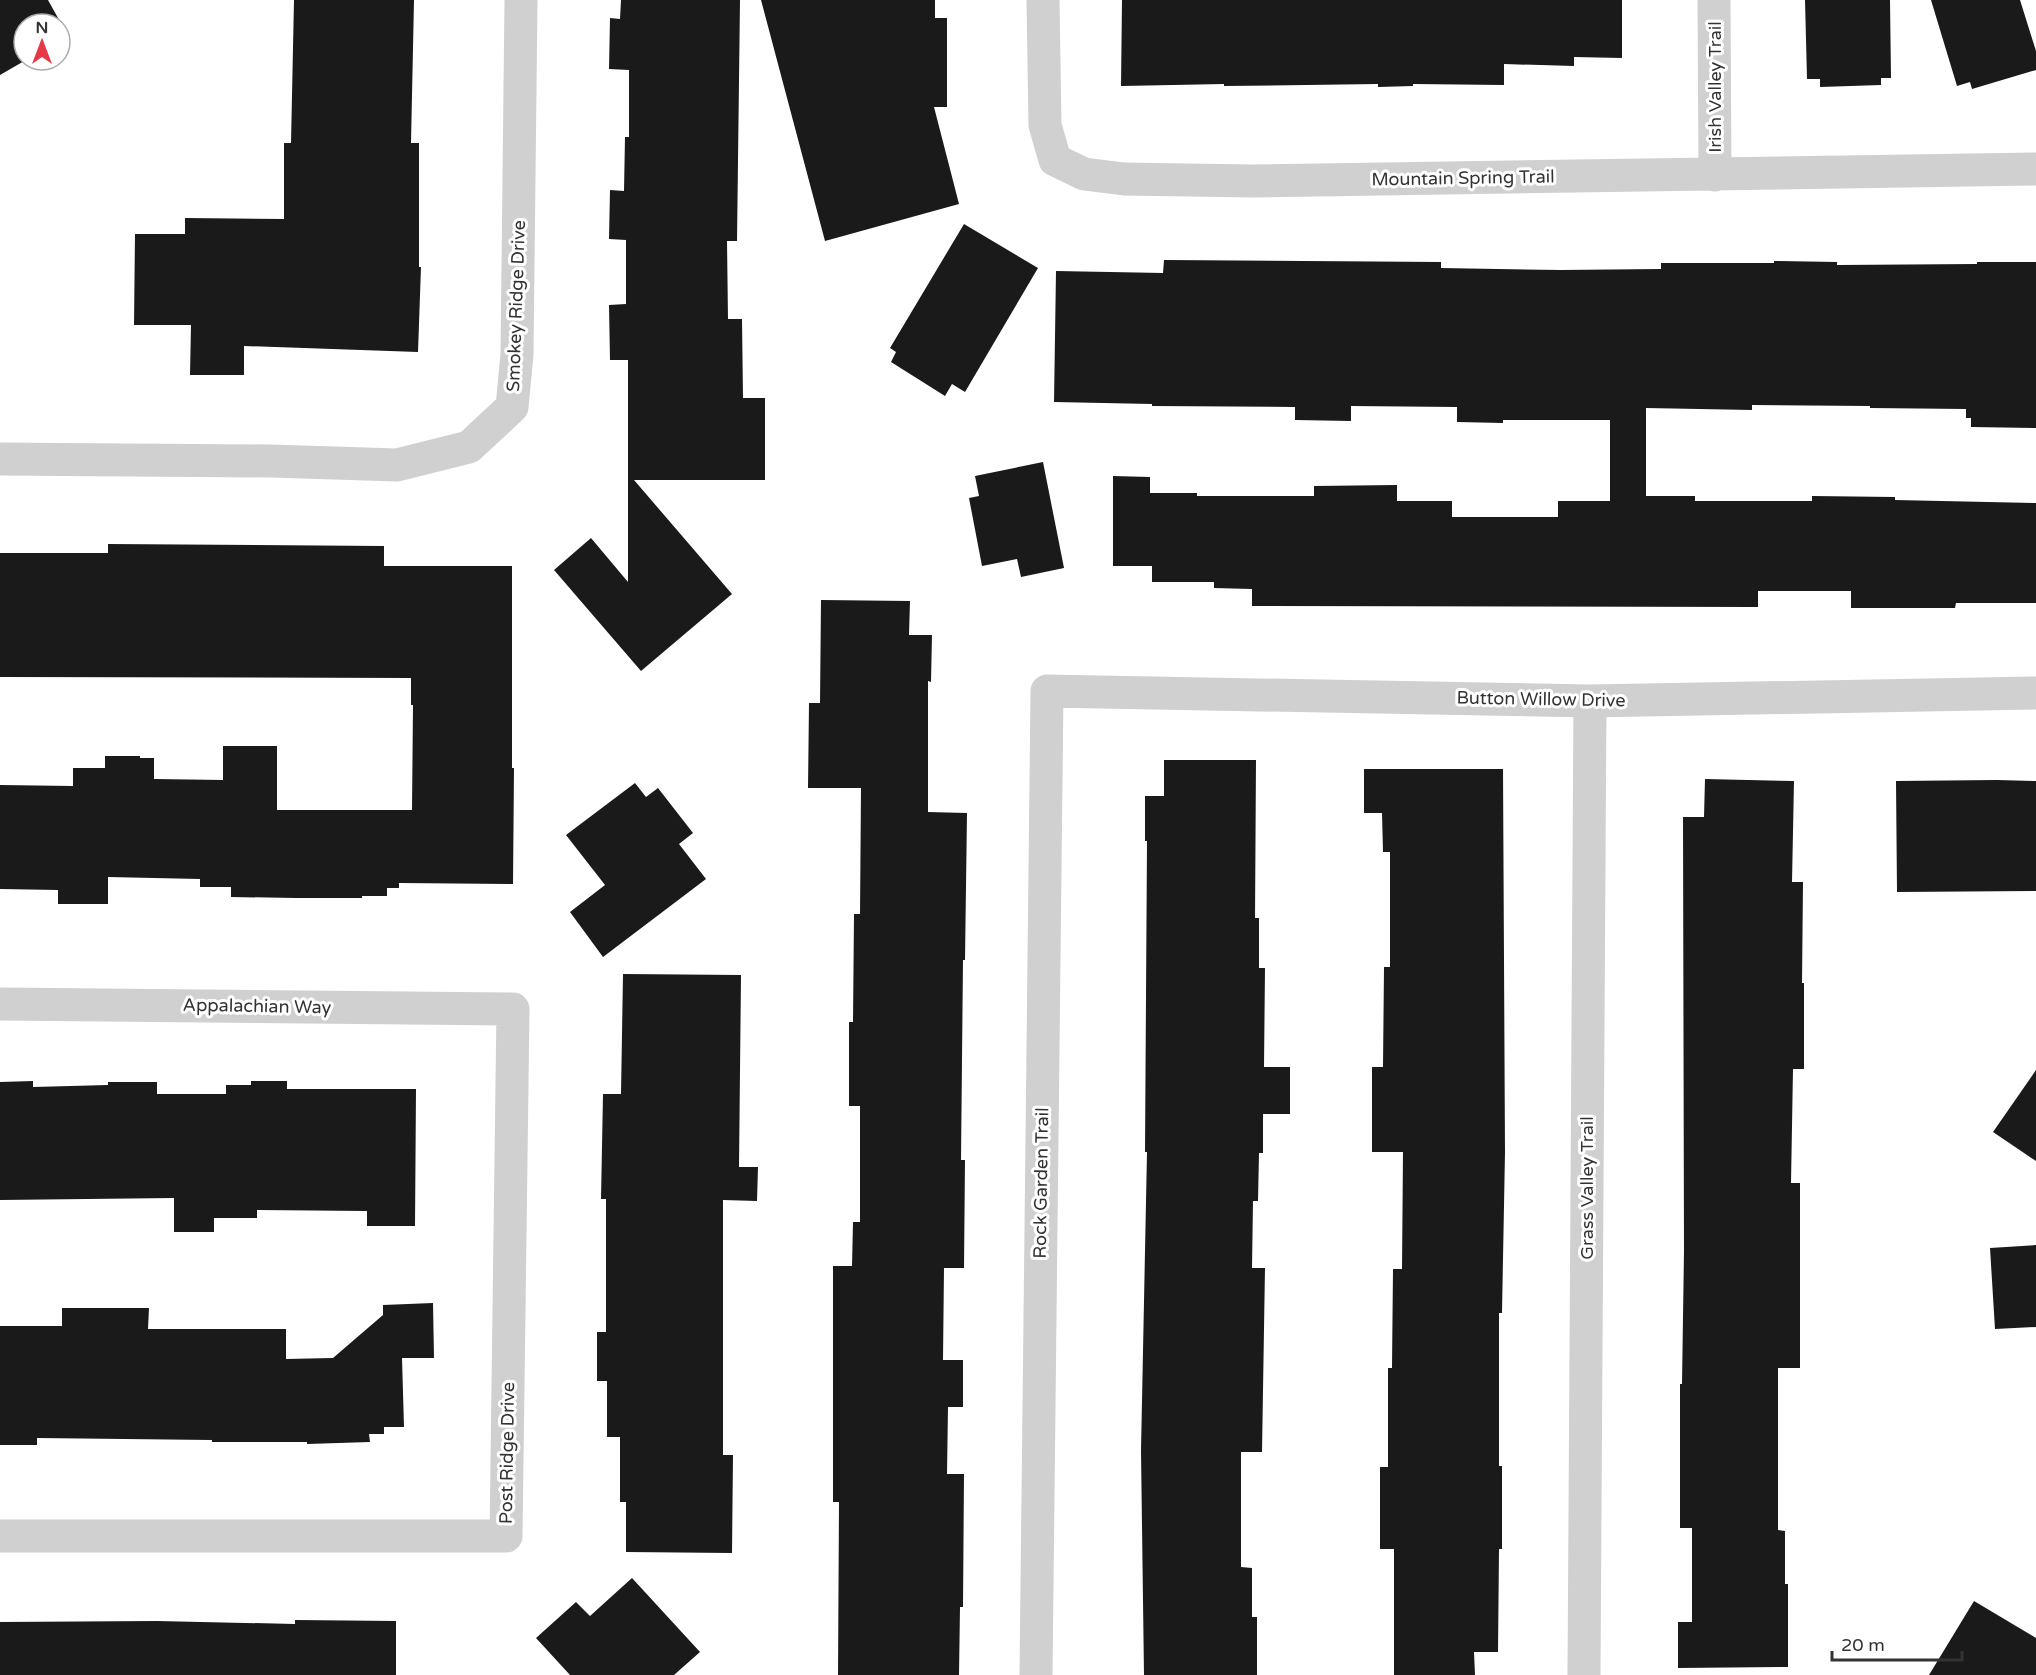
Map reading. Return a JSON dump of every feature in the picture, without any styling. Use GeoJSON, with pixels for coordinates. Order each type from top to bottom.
{"type":"FeatureCollection","features":[{"type":"Feature","properties":{"kind":"street","name":"Smokey Ridge Drive"},"geometry":{"type":"LineString","coordinates":[[0,459],[397,465],[469,447],[512,407],[517,354],[521,0]]}},
{"type":"Feature","properties":{"kind":"street","name":"Mountain Spring Trail"},"geometry":{"type":"LineString","coordinates":[[1043,0],[1045,125],[1055,160],[1084,174],[1124,179],[1252,181],[2036,170]]}},
{"type":"Feature","properties":{"kind":"street","name":"Irish Valley Trail"},"geometry":{"type":"LineString","coordinates":[[1714,0],[1715,175]]}},
{"type":"Feature","properties":{"kind":"street","name":"Button Willow Drive"},"geometry":{"type":"LineString","coordinates":[[1047,691],[1590,701],[2036,693]]}},
{"type":"Feature","properties":{"kind":"street","name":"Rock Garden Trail"},"geometry":{"type":"LineString","coordinates":[[1036,1675],[1047,691]]}},
{"type":"Feature","properties":{"kind":"street","name":"Grass Valley Trail"},"geometry":{"type":"LineString","coordinates":[[1584,1675],[1590,701]]}},
{"type":"Feature","properties":{"kind":"street","name":"Appalachian Way"},"geometry":{"type":"LineString","coordinates":[[0,1004],[513,1009]]}},
{"type":"Feature","properties":{"kind":"street","name":"Post Ridge Drive"},"geometry":{"type":"LineString","coordinates":[[0,1536],[506,1536],[513,1009]]}},
{"type":"Feature","properties":{"kind":"building"},"geometry":{"type":"Polygon","coordinates":[[[0,0],[48,0],[55,12],[12,12],[12,68],[0,75],[0,0]]]}},
{"type":"Feature","properties":{"kind":"building"},"geometry":{"type":"Polygon","coordinates":[[[294,0],[414,0],[411,143],[419,143],[419,267],[421,267],[418,352],[244,346],[244,375],[190,375],[191,325],[134,325],[135,234],[185,234],[185,218],[284,219],[284,143],[291,143],[294,0]]]}},
{"type":"Feature","properties":{"kind":"building"},"geometry":{"type":"Polygon","coordinates":[[[621,0],[740,0],[737,241],[727,241],[728,319],[742,319],[743,398],[765,398],[765,480],[634,480],[732,594],[641,671],[554,570],[591,538],[628,582],[628,360],[610,360],[609,305],[626,304],[626,240],[609,239],[610,190],[624,191],[625,137],[629,137],[629,70],[609,69],[610,18],[620,19],[621,0]]]}},
{"type":"Feature","properties":{"kind":"building"},"geometry":{"type":"Polygon","coordinates":[[[761,0],[935,0],[935,18],[947,18],[947,107],[934,107],[959,204],[825,241],[761,0]]]}},
{"type":"Feature","properties":{"kind":"building"},"geometry":{"type":"Polygon","coordinates":[[[1122,0],[1622,0],[1622,58],[1574,57],[1574,66],[1504,64],[1504,85],[1121,86],[1122,0]]]}},
{"type":"Feature","properties":{"kind":"building"},"geometry":{"type":"Polygon","coordinates":[[[1805,0],[1890,0],[1891,78],[1881,78],[1881,85],[1820,87],[1820,79],[1807,79],[1805,0]]]}},
{"type":"Feature","properties":{"kind":"building"},"geometry":{"type":"Polygon","coordinates":[[[1931,0],[2020,0],[2036,51],[2036,70],[1972,89],[1970,82],[1957,86],[1931,0]]]}},
{"type":"Feature","properties":{"kind":"building"},"geometry":{"type":"Polygon","coordinates":[[[964,224],[1038,268],[965,392],[952,384],[945,396],[891,362],[896,352],[890,348],[964,224]]]}},
{"type":"Feature","properties":{"kind":"building"},"geometry":{"type":"Polygon","coordinates":[[[1164,260],[1441,262],[1441,268],[1560,270],[1661,269],[1661,263],[1774,263],[1774,261],[1837,262],[1837,265],[2036,262],[2036,428],[1971,427],[1971,418],[1966,418],[1966,409],[1752,405],[1752,410],[1646,408],[1646,496],[1695,496],[1695,501],[1812,501],[1812,496],[2036,503],[2036,603],[1956,603],[1955,608],[1851,608],[1851,591],[1758,591],[1758,607],[1252,606],[1252,589],[1214,588],[1214,582],[1152,582],[1152,566],[1113,566],[1113,476],[1150,477],[1150,493],[1197,493],[1197,496],[1314,496],[1314,486],[1397,485],[1397,501],[1452,501],[1452,517],[1558,517],[1558,501],[1610,501],[1610,420],[1457,422],[1457,407],[1351,406],[1351,421],[1295,420],[1295,407],[1152,406],[1152,404],[1054,402],[1056,271],[1163,273],[1164,260]]]}},
{"type":"Feature","properties":{"kind":"building"},"geometry":{"type":"Polygon","coordinates":[[[1043,462],[1064,568],[1021,577],[1017,559],[982,566],[969,498],[979,496],[975,476],[1043,462]]]}},
{"type":"Feature","properties":{"kind":"building"},"geometry":{"type":"Polygon","coordinates":[[[108,544],[384,546],[384,566],[512,566],[513,884],[399,883],[399,888],[387,888],[387,896],[362,896],[362,898],[231,897],[231,887],[200,887],[200,879],[108,877],[108,904],[58,904],[58,890],[0,889],[0,785],[73,786],[73,768],[105,768],[105,756],[154,758],[154,779],[223,780],[223,746],[277,746],[277,810],[412,810],[411,678],[0,677],[0,553],[108,553],[108,544]]]}},
{"type":"Feature","properties":{"kind":"building"},"geometry":{"type":"Polygon","coordinates":[[[821,600],[910,601],[909,635],[932,635],[931,682],[928,681],[928,812],[967,813],[961,1160],[965,1160],[964,1268],[944,1268],[943,1360],[963,1360],[963,1407],[948,1407],[947,1474],[964,1474],[963,1607],[960,1607],[959,1675],[838,1675],[839,1502],[833,1502],[833,1266],[852,1266],[853,1222],[860,1222],[860,1106],[849,1106],[849,1022],[853,1022],[854,914],[860,914],[861,788],[808,788],[809,703],[820,703],[821,600]]]}},
{"type":"Feature","properties":{"kind":"building"},"geometry":{"type":"Polygon","coordinates":[[[1164,760],[1256,760],[1255,918],[1259,918],[1259,968],[1265,968],[1264,1067],[1290,1067],[1290,1114],[1263,1114],[1263,1153],[1259,1153],[1258,1201],[1253,1201],[1252,1268],[1265,1268],[1262,1452],[1241,1452],[1241,1567],[1252,1568],[1252,1617],[1257,1617],[1257,1675],[1144,1675],[1141,1451],[1147,1152],[1145,1152],[1147,841],[1145,841],[1145,796],[1164,796],[1164,760]]]}},
{"type":"Feature","properties":{"kind":"building"},"geometry":{"type":"Polygon","coordinates":[[[1364,769],[1503,769],[1505,1152],[1502,1313],[1499,1313],[1499,1466],[1502,1466],[1502,1549],[1499,1549],[1498,1652],[1474,1652],[1475,1675],[1394,1675],[1394,1549],[1380,1549],[1380,1467],[1388,1467],[1388,1368],[1392,1368],[1393,1269],[1402,1269],[1403,1152],[1372,1152],[1372,1067],[1383,1067],[1384,967],[1390,967],[1390,852],[1383,852],[1382,813],[1364,813],[1364,769]]]}},
{"type":"Feature","properties":{"kind":"building"},"geometry":{"type":"Polygon","coordinates":[[[1705,779],[1794,781],[1792,882],[1803,882],[1804,1069],[1793,1069],[1791,1183],[1800,1183],[1800,1368],[1778,1368],[1778,1530],[1785,1531],[1785,1584],[1788,1584],[1788,1667],[1678,1668],[1678,1622],[1692,1622],[1692,1528],[1680,1528],[1680,1384],[1682,1384],[1684,1251],[1683,817],[1704,817],[1705,779]]]}},
{"type":"Feature","properties":{"kind":"building"},"geometry":{"type":"Polygon","coordinates":[[[1896,781],[2036,781],[2036,891],[1897,892],[1896,781]]]}},
{"type":"Feature","properties":{"kind":"building"},"geometry":{"type":"Polygon","coordinates":[[[635,783],[646,797],[658,788],[693,833],[679,844],[706,879],[603,957],[570,912],[605,885],[566,835],[635,783]]]}},
{"type":"Feature","properties":{"kind":"building"},"geometry":{"type":"Polygon","coordinates":[[[623,974],[741,975],[739,1167],[758,1167],[757,1201],[723,1200],[723,1455],[733,1455],[732,1553],[626,1552],[626,1502],[620,1502],[620,1437],[607,1437],[607,1381],[597,1381],[597,1332],[606,1332],[606,1199],[601,1199],[603,1094],[621,1094],[623,974]]]}},
{"type":"Feature","properties":{"kind":"building"},"geometry":{"type":"Polygon","coordinates":[[[2036,1070],[2036,1161],[1993,1132],[2036,1070]]]}},
{"type":"Feature","properties":{"kind":"building"},"geometry":{"type":"Polygon","coordinates":[[[33,1081],[33,1087],[108,1085],[108,1082],[157,1082],[157,1094],[226,1094],[226,1085],[251,1085],[251,1081],[287,1081],[287,1089],[416,1089],[415,1226],[367,1226],[367,1211],[257,1210],[257,1218],[214,1218],[214,1232],[174,1232],[174,1198],[0,1200],[0,1082],[33,1081]]]}},
{"type":"Feature","properties":{"kind":"building"},"geometry":{"type":"Polygon","coordinates":[[[2036,1245],[2036,1327],[1995,1329],[1990,1248],[2036,1245]]]}},
{"type":"Feature","properties":{"kind":"building"},"geometry":{"type":"Polygon","coordinates":[[[433,1303],[434,1358],[402,1358],[404,1427],[384,1427],[384,1434],[369,1434],[370,1442],[307,1444],[307,1442],[37,1438],[37,1445],[0,1445],[0,1326],[62,1326],[62,1308],[149,1308],[148,1329],[286,1329],[286,1359],[333,1358],[383,1315],[383,1305],[433,1303]]]}},
{"type":"Feature","properties":{"kind":"building"},"geometry":{"type":"Polygon","coordinates":[[[632,1578],[700,1652],[674,1675],[570,1675],[536,1638],[576,1602],[590,1616],[632,1578]]]}},
{"type":"Feature","properties":{"kind":"building"},"geometry":{"type":"Polygon","coordinates":[[[1974,1601],[2036,1638],[2036,1675],[1929,1675],[1974,1601]]]}},
{"type":"Feature","properties":{"kind":"building"},"geometry":{"type":"Polygon","coordinates":[[[295,1620],[396,1621],[396,1675],[0,1675],[0,1622],[157,1621],[295,1624],[295,1620]]]}}]}
